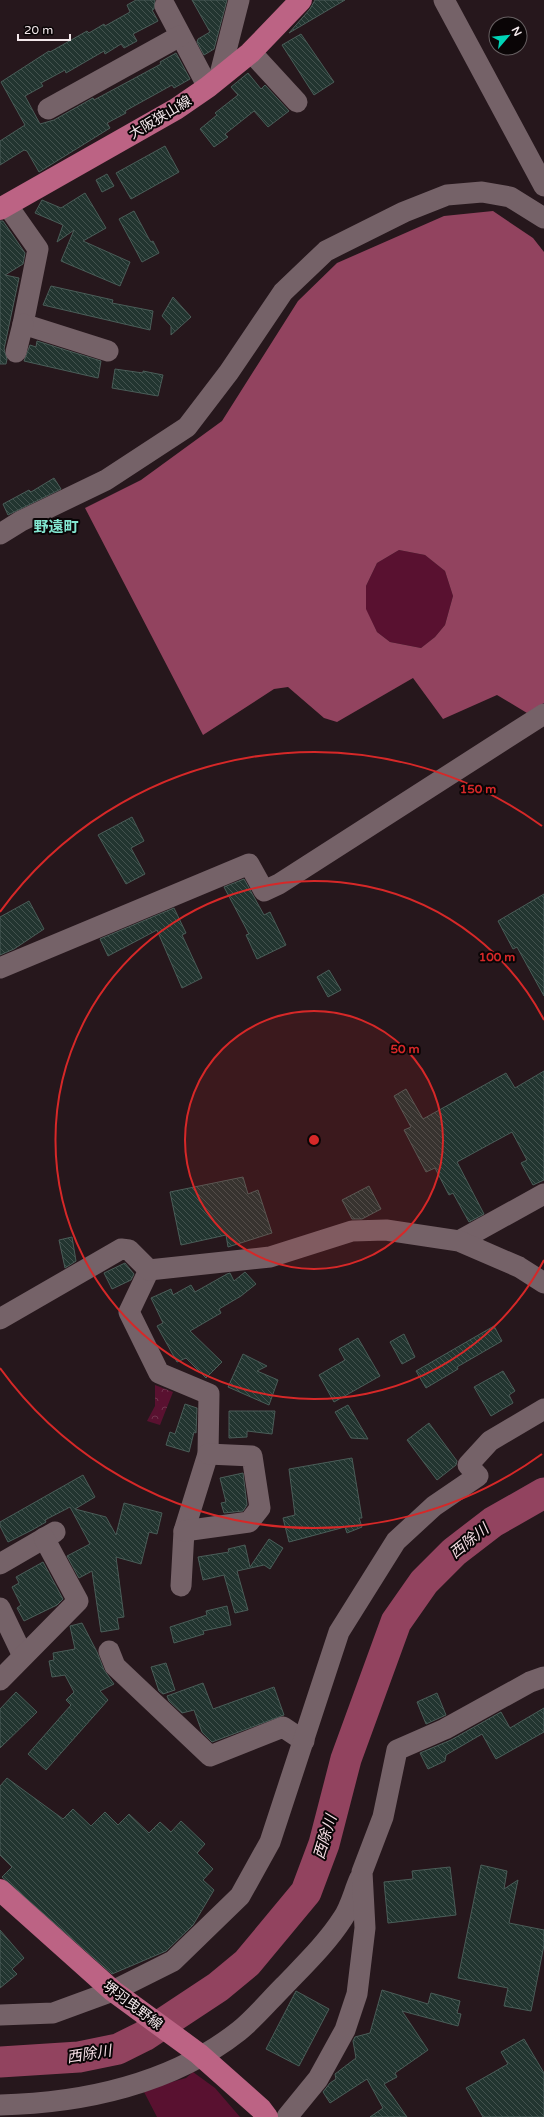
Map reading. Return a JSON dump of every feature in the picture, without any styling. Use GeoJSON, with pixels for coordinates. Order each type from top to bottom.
{"type":"FeatureCollection","features":[{"type":"Feature","properties":{"kind":"main road","name":"大阪狭山線"},"geometry":{"type":"LineString","coordinates":[[4,207],[176,109],[251,52],[301,0]]}},
{"type":"Feature","properties":{"kind":"main road","name":"堺羽曳野線"},"geometry":{"type":"LineString","coordinates":[[0,1890],[117,1994],[197,2053],[261,2109],[267,2117]]}},
{"type":"Feature","properties":{"kind":"street"},"geometry":{"type":"LineString","coordinates":[[213,82],[239,0]]}},
{"type":"Feature","properties":{"kind":"street"},"geometry":{"type":"LineString","coordinates":[[444,0],[544,186]]}},
{"type":"Feature","properties":{"kind":"street"},"geometry":{"type":"LineString","coordinates":[[165,6],[180,36],[213,82]]}},
{"type":"Feature","properties":{"kind":"street"},"geometry":{"type":"LineString","coordinates":[[48,109],[180,36]]}},
{"type":"Feature","properties":{"kind":"street"},"geometry":{"type":"LineString","coordinates":[[251,52],[297,102]]}},
{"type":"Feature","properties":{"kind":"street"},"geometry":{"type":"LineString","coordinates":[[0,534],[21,521],[106,480],[187,427],[229,372],[283,292],[326,251],[404,212],[447,195],[482,192],[510,197],[544,218]]}},
{"type":"Feature","properties":{"kind":"street"},"geometry":{"type":"LineString","coordinates":[[4,207],[38,249],[16,352]]}},
{"type":"Feature","properties":{"kind":"street"},"geometry":{"type":"LineString","coordinates":[[23,324],[108,352]]}},
{"type":"Feature","properties":{"kind":"street"},"geometry":{"type":"LineString","coordinates":[[0,968],[249,864],[264,891],[279,884],[544,714]]}},
{"type":"Feature","properties":{"kind":"street"},"geometry":{"type":"LineString","coordinates":[[459,1241],[544,1194]]}},
{"type":"Feature","properties":{"kind":"street"},"geometry":{"type":"LineString","coordinates":[[149,1270],[270,1257],[352,1231],[386,1230],[459,1241],[519,1267],[544,1283]]}},
{"type":"Feature","properties":{"kind":"street"},"geometry":{"type":"LineString","coordinates":[[0,1319],[121,1249],[129,1250],[149,1270]]}},
{"type":"Feature","properties":{"kind":"street"},"geometry":{"type":"LineString","coordinates":[[149,1270],[129,1312],[159,1374],[209,1394],[208,1454],[184,1531],[181,1586]]}},
{"type":"Feature","properties":{"kind":"street"},"geometry":{"type":"LineString","coordinates":[[0,2015],[53,2013],[117,1994],[173,1961],[240,1896],[270,1842],[339,1632],[396,1542],[434,1506],[478,1476],[468,1465],[490,1441],[544,1410]]}},
{"type":"Feature","properties":{"kind":"street"},"geometry":{"type":"LineString","coordinates":[[184,1531],[249,1522],[260,1508],[252,1456],[208,1454]]}},
{"type":"Feature","properties":{"kind":"street"},"geometry":{"type":"LineString","coordinates":[[0,1564],[50,1535],[78,1601],[0,1680]]}},
{"type":"Feature","properties":{"kind":"street"},"geometry":{"type":"LineString","coordinates":[[0,1608],[23,1656]]}},
{"type":"Feature","properties":{"kind":"street"},"geometry":{"type":"LineString","coordinates":[[109,1651],[115,1666],[210,1756],[283,1727],[304,1741]]}},
{"type":"Feature","properties":{"kind":"street"},"geometry":{"type":"LineString","coordinates":[[0,2106],[33,2104],[117,2091],[197,2053],[240,2030],[309,1960],[344,1917],[383,1817],[397,1750],[445,1729],[530,1682],[544,1677]]}},
{"type":"Feature","properties":{"kind":"street"},"geometry":{"type":"LineString","coordinates":[[287,2117],[318,2079],[345,2030],[357,1994],[364,1928],[362,1872]]}},
{"type":"Feature","properties":{"kind":"green space"},"geometry":{"type":"Polygon","coordinates":[[[399,550],[425,555],[445,571],[453,596],[445,625],[435,637],[421,648],[390,642],[377,632],[366,610],[366,586],[377,563],[399,550]]]}},
{"type":"Feature","properties":{"kind":"green space"},"geometry":{"type":"Polygon","coordinates":[[[155,1385],[173,1392],[160,1425],[147,1421],[155,1406],[155,1385]]]}},
{"type":"Feature","properties":{"kind":"green space"},"geometry":{"type":"Polygon","coordinates":[[[193,2072],[215,2088],[240,2117],[157,2117],[143,2090],[186,2078],[193,2072]]]}},
{"type":"Feature","properties":{"kind":"shaded area"},"geometry":{"type":"Polygon","coordinates":[[[493,211],[533,238],[544,252],[544,703],[527,713],[497,695],[443,719],[413,678],[337,722],[324,718],[288,687],[274,689],[203,735],[85,508],[141,480],[222,421],[298,301],[337,263],[444,216],[493,211]],[[399,550],[377,563],[366,586],[366,609],[377,632],[390,642],[421,648],[435,637],[445,625],[453,596],[445,571],[425,555],[399,550]]]}},
{"type":"Feature","properties":{"kind":"building"},"geometry":{"type":"Polygon","coordinates":[[[136,0],[155,0],[154,9],[152,10],[158,21],[133,34],[137,41],[124,48],[121,44],[105,54],[104,51],[66,73],[65,70],[41,83],[43,86],[25,96],[40,124],[54,120],[93,98],[94,100],[161,64],[160,62],[176,53],[190,79],[174,88],[172,85],[125,111],[126,113],[107,123],[110,128],[39,172],[27,151],[24,150],[0,165],[0,141],[25,125],[1,82],[49,51],[50,52],[87,31],[89,33],[104,24],[105,26],[130,12],[127,5],[136,0]]]}},
{"type":"Feature","properties":{"kind":"building"},"geometry":{"type":"Polygon","coordinates":[[[192,0],[227,0],[214,49],[204,55],[197,42],[198,39],[210,32],[192,0]]]}},
{"type":"Feature","properties":{"kind":"building"},"geometry":{"type":"Polygon","coordinates":[[[315,0],[345,0],[289,33],[310,9],[315,0]]]}},
{"type":"Feature","properties":{"kind":"building"},"geometry":{"type":"Polygon","coordinates":[[[301,34],[334,82],[314,95],[282,45],[301,34]]]}},
{"type":"Feature","properties":{"kind":"building"},"geometry":{"type":"Polygon","coordinates":[[[248,73],[261,89],[265,85],[289,111],[268,127],[254,111],[225,134],[228,137],[214,147],[200,129],[217,115],[215,113],[238,95],[231,87],[248,73]]]}},
{"type":"Feature","properties":{"kind":"building"},"geometry":{"type":"Polygon","coordinates":[[[165,146],[179,172],[131,199],[116,173],[165,146]]]}},
{"type":"Feature","properties":{"kind":"building"},"geometry":{"type":"Polygon","coordinates":[[[107,174],[114,186],[102,192],[96,180],[107,174]]]}},
{"type":"Feature","properties":{"kind":"building"},"geometry":{"type":"Polygon","coordinates":[[[85,193],[106,228],[83,241],[130,262],[120,286],[61,261],[74,230],[57,242],[63,225],[35,213],[42,200],[61,208],[85,193]]]}},
{"type":"Feature","properties":{"kind":"building"},"geometry":{"type":"Polygon","coordinates":[[[134,211],[149,239],[151,242],[153,241],[159,253],[142,262],[119,219],[134,211]]]}},
{"type":"Feature","properties":{"kind":"building"},"geometry":{"type":"Polygon","coordinates":[[[0,221],[3,221],[25,253],[23,264],[5,275],[19,278],[4,349],[7,359],[6,364],[0,364],[0,221]]]}},
{"type":"Feature","properties":{"kind":"building"},"geometry":{"type":"Polygon","coordinates":[[[51,286],[113,300],[112,303],[153,311],[150,330],[43,305],[51,286]]]}},
{"type":"Feature","properties":{"kind":"building"},"geometry":{"type":"Polygon","coordinates":[[[173,297],[191,317],[171,335],[171,326],[162,316],[173,297]]]}},
{"type":"Feature","properties":{"kind":"building"},"geometry":{"type":"Polygon","coordinates":[[[37,341],[101,361],[98,378],[24,361],[30,345],[36,347],[37,341]]]}},
{"type":"Feature","properties":{"kind":"building"},"geometry":{"type":"Polygon","coordinates":[[[115,369],[143,373],[143,371],[163,375],[158,396],[112,388],[115,369]]]}},
{"type":"Feature","properties":{"kind":"building"},"geometry":{"type":"Polygon","coordinates":[[[54,478],[61,489],[8,515],[3,504],[29,490],[31,492],[54,478]]]}},
{"type":"Feature","properties":{"kind":"building"},"geometry":{"type":"Polygon","coordinates":[[[132,817],[144,841],[131,848],[145,874],[126,884],[98,835],[132,817]]]}},
{"type":"Feature","properties":{"kind":"building"},"geometry":{"type":"Polygon","coordinates":[[[244,879],[264,915],[270,912],[286,945],[257,959],[246,935],[249,934],[224,887],[244,879]]]}},
{"type":"Feature","properties":{"kind":"building"},"geometry":{"type":"Polygon","coordinates":[[[544,894],[544,996],[517,947],[513,949],[498,921],[544,894]]]}},
{"type":"Feature","properties":{"kind":"building"},"geometry":{"type":"Polygon","coordinates":[[[29,901],[44,929],[14,949],[0,955],[0,917],[29,901]]]}},
{"type":"Feature","properties":{"kind":"building"},"geometry":{"type":"Polygon","coordinates":[[[174,908],[186,933],[182,935],[202,978],[182,988],[157,930],[108,956],[100,939],[174,908]]]}},
{"type":"Feature","properties":{"kind":"building"},"geometry":{"type":"Polygon","coordinates":[[[329,970],[341,990],[328,997],[317,977],[329,970]]]}},
{"type":"Feature","properties":{"kind":"building"},"geometry":{"type":"Polygon","coordinates":[[[544,1071],[544,1180],[533,1185],[521,1163],[527,1160],[512,1132],[457,1162],[484,1214],[469,1222],[453,1193],[449,1195],[435,1168],[426,1172],[404,1130],[411,1127],[394,1096],[406,1089],[423,1119],[506,1073],[515,1088],[544,1071]]]}},
{"type":"Feature","properties":{"kind":"building"},"geometry":{"type":"Polygon","coordinates":[[[243,1177],[248,1194],[258,1190],[272,1233],[228,1247],[226,1235],[181,1245],[170,1192],[243,1177]]]}},
{"type":"Feature","properties":{"kind":"building"},"geometry":{"type":"Polygon","coordinates":[[[369,1186],[381,1209],[362,1219],[352,1219],[342,1200],[369,1186]]]}},
{"type":"Feature","properties":{"kind":"building"},"geometry":{"type":"Polygon","coordinates":[[[72,1237],[76,1261],[65,1268],[59,1240],[72,1237]]]}},
{"type":"Feature","properties":{"kind":"building"},"geometry":{"type":"Polygon","coordinates":[[[125,1263],[134,1274],[131,1280],[112,1289],[104,1273],[125,1263]]]}},
{"type":"Feature","properties":{"kind":"building"},"geometry":{"type":"Polygon","coordinates":[[[245,1272],[256,1284],[241,1296],[219,1309],[221,1313],[190,1331],[222,1362],[206,1378],[186,1358],[177,1362],[157,1326],[163,1323],[151,1298],[171,1289],[173,1295],[191,1285],[195,1292],[227,1274],[230,1273],[234,1281],[245,1272]]]}},
{"type":"Feature","properties":{"kind":"building"},"geometry":{"type":"Polygon","coordinates":[[[494,1326],[502,1341],[457,1367],[458,1369],[426,1388],[416,1371],[494,1326]]]}},
{"type":"Feature","properties":{"kind":"building"},"geometry":{"type":"Polygon","coordinates":[[[404,1334],[415,1357],[402,1364],[390,1342],[404,1334]]]}},
{"type":"Feature","properties":{"kind":"building"},"geometry":{"type":"Polygon","coordinates":[[[358,1338],[380,1376],[334,1402],[319,1375],[345,1360],[339,1349],[358,1338]]]}},
{"type":"Feature","properties":{"kind":"building"},"geometry":{"type":"Polygon","coordinates":[[[243,1354],[267,1366],[257,1371],[278,1380],[269,1405],[228,1387],[243,1354]]]}},
{"type":"Feature","properties":{"kind":"building"},"geometry":{"type":"Polygon","coordinates":[[[503,1371],[515,1391],[509,1395],[513,1403],[491,1416],[474,1387],[503,1371]]]}},
{"type":"Feature","properties":{"kind":"building"},"geometry":{"type":"Polygon","coordinates":[[[185,1404],[197,1408],[196,1433],[194,1432],[189,1452],[166,1445],[170,1432],[175,1434],[185,1404]]]}},
{"type":"Feature","properties":{"kind":"building"},"geometry":{"type":"Polygon","coordinates":[[[348,1405],[368,1439],[351,1438],[335,1412],[348,1405]]]}},
{"type":"Feature","properties":{"kind":"building"},"geometry":{"type":"Polygon","coordinates":[[[229,1411],[275,1411],[272,1434],[247,1431],[247,1437],[229,1438],[229,1411]]]}},
{"type":"Feature","properties":{"kind":"building"},"geometry":{"type":"Polygon","coordinates":[[[429,1423],[457,1461],[456,1465],[437,1480],[407,1440],[429,1423]]]}},
{"type":"Feature","properties":{"kind":"building"},"geometry":{"type":"Polygon","coordinates":[[[352,1458],[362,1518],[359,1518],[362,1527],[347,1533],[345,1527],[289,1542],[283,1518],[295,1515],[289,1469],[352,1458]]]}},
{"type":"Feature","properties":{"kind":"building"},"geometry":{"type":"Polygon","coordinates":[[[243,1473],[247,1505],[243,1511],[224,1513],[221,1503],[226,1502],[220,1478],[243,1473]]]}},
{"type":"Feature","properties":{"kind":"building"},"geometry":{"type":"Polygon","coordinates":[[[83,1475],[95,1497],[75,1509],[106,1517],[116,1535],[124,1503],[162,1513],[157,1534],[149,1532],[141,1564],[116,1557],[124,1617],[117,1618],[119,1629],[101,1632],[92,1571],[79,1578],[67,1556],[90,1544],[70,1507],[45,1520],[46,1522],[32,1530],[8,1542],[0,1526],[0,1522],[83,1475]]]}},
{"type":"Feature","properties":{"kind":"building"},"geometry":{"type":"Polygon","coordinates":[[[269,1539],[283,1548],[270,1569],[264,1565],[237,1571],[248,1610],[235,1613],[224,1575],[203,1580],[198,1557],[229,1552],[228,1549],[245,1545],[250,1567],[269,1539]]]}},
{"type":"Feature","properties":{"kind":"building"},"geometry":{"type":"Polygon","coordinates":[[[43,1562],[63,1599],[57,1605],[24,1621],[17,1608],[21,1605],[12,1587],[19,1583],[16,1577],[43,1562]]]}},
{"type":"Feature","properties":{"kind":"building"},"geometry":{"type":"Polygon","coordinates":[[[227,1606],[231,1625],[203,1631],[204,1634],[174,1643],[170,1627],[207,1615],[206,1611],[227,1606]]]}},
{"type":"Feature","properties":{"kind":"building"},"geometry":{"type":"Polygon","coordinates":[[[82,1623],[97,1652],[104,1670],[114,1684],[100,1691],[108,1700],[46,1770],[28,1754],[71,1705],[66,1700],[74,1692],[65,1675],[52,1677],[49,1661],[54,1660],[53,1653],[75,1649],[70,1626],[82,1623]]]}},
{"type":"Feature","properties":{"kind":"building"},"geometry":{"type":"Polygon","coordinates":[[[166,1663],[175,1690],[163,1694],[159,1691],[151,1667],[166,1663]]]}},
{"type":"Feature","properties":{"kind":"building"},"geometry":{"type":"Polygon","coordinates":[[[203,1683],[213,1709],[274,1687],[284,1715],[212,1742],[202,1732],[194,1710],[182,1713],[169,1701],[167,1696],[203,1683]]]}},
{"type":"Feature","properties":{"kind":"building"},"geometry":{"type":"Polygon","coordinates":[[[16,1692],[37,1712],[0,1748],[0,1709],[16,1692]]]}},
{"type":"Feature","properties":{"kind":"building"},"geometry":{"type":"Polygon","coordinates":[[[437,1693],[446,1715],[426,1724],[417,1702],[437,1693]]]}},
{"type":"Feature","properties":{"kind":"building"},"geometry":{"type":"Polygon","coordinates":[[[544,1708],[544,1732],[496,1759],[482,1734],[446,1755],[445,1761],[428,1769],[420,1753],[451,1740],[501,1712],[510,1728],[544,1708]]]}},
{"type":"Feature","properties":{"kind":"building"},"geometry":{"type":"Polygon","coordinates":[[[7,1778],[63,1819],[73,1809],[91,1826],[105,1812],[118,1825],[129,1814],[149,1833],[160,1822],[171,1832],[181,1821],[205,1844],[197,1853],[213,1869],[203,1880],[214,1890],[193,1925],[166,1951],[112,1974],[2,1877],[12,1867],[0,1855],[0,1786],[7,1778]]]}},
{"type":"Feature","properties":{"kind":"building"},"geometry":{"type":"Polygon","coordinates":[[[481,1865],[507,1871],[504,1889],[518,1880],[509,1923],[544,1930],[544,1945],[531,2011],[504,2006],[508,1988],[458,1978],[481,1865]]]}},
{"type":"Feature","properties":{"kind":"building"},"geometry":{"type":"Polygon","coordinates":[[[450,1867],[456,1915],[388,1923],[384,1882],[413,1879],[412,1871],[450,1867]]]}},
{"type":"Feature","properties":{"kind":"building"},"geometry":{"type":"Polygon","coordinates":[[[0,1930],[24,1958],[12,1969],[17,1974],[0,1988],[0,1930]]]}},
{"type":"Feature","properties":{"kind":"building"},"geometry":{"type":"Polygon","coordinates":[[[382,1990],[428,2004],[431,1993],[460,2001],[457,2013],[461,2014],[458,2026],[402,2011],[428,2050],[395,2073],[397,2077],[384,2084],[407,2117],[370,2117],[383,2108],[367,2079],[330,2103],[323,2092],[330,2083],[336,2079],[335,2074],[356,2058],[353,2041],[355,2037],[370,2033],[382,1990]]]}},
{"type":"Feature","properties":{"kind":"building"},"geometry":{"type":"Polygon","coordinates":[[[296,1991],[329,2009],[299,2066],[266,2049],[296,1991]]]}},
{"type":"Feature","properties":{"kind":"building"},"geometry":{"type":"Polygon","coordinates":[[[524,2039],[544,2073],[544,2117],[483,2117],[466,2088],[508,2064],[501,2052],[524,2039]]]}},
{"type":"Feature","properties":{"kind":"waterway","name":"西除川"},"geometry":{"type":"LineString","coordinates":[[0,2062],[79,2057],[118,2049],[144,2036],[218,1987],[247,1963],[306,1892],[324,1844],[346,1759],[396,1622],[424,1582],[454,1552],[493,1522],[544,1493]]}},
{"type":"Feature","properties":{"kind":"district","name":"野遠町"},"geometry":{"type":"Point","coordinates":[56,527]}}]}
